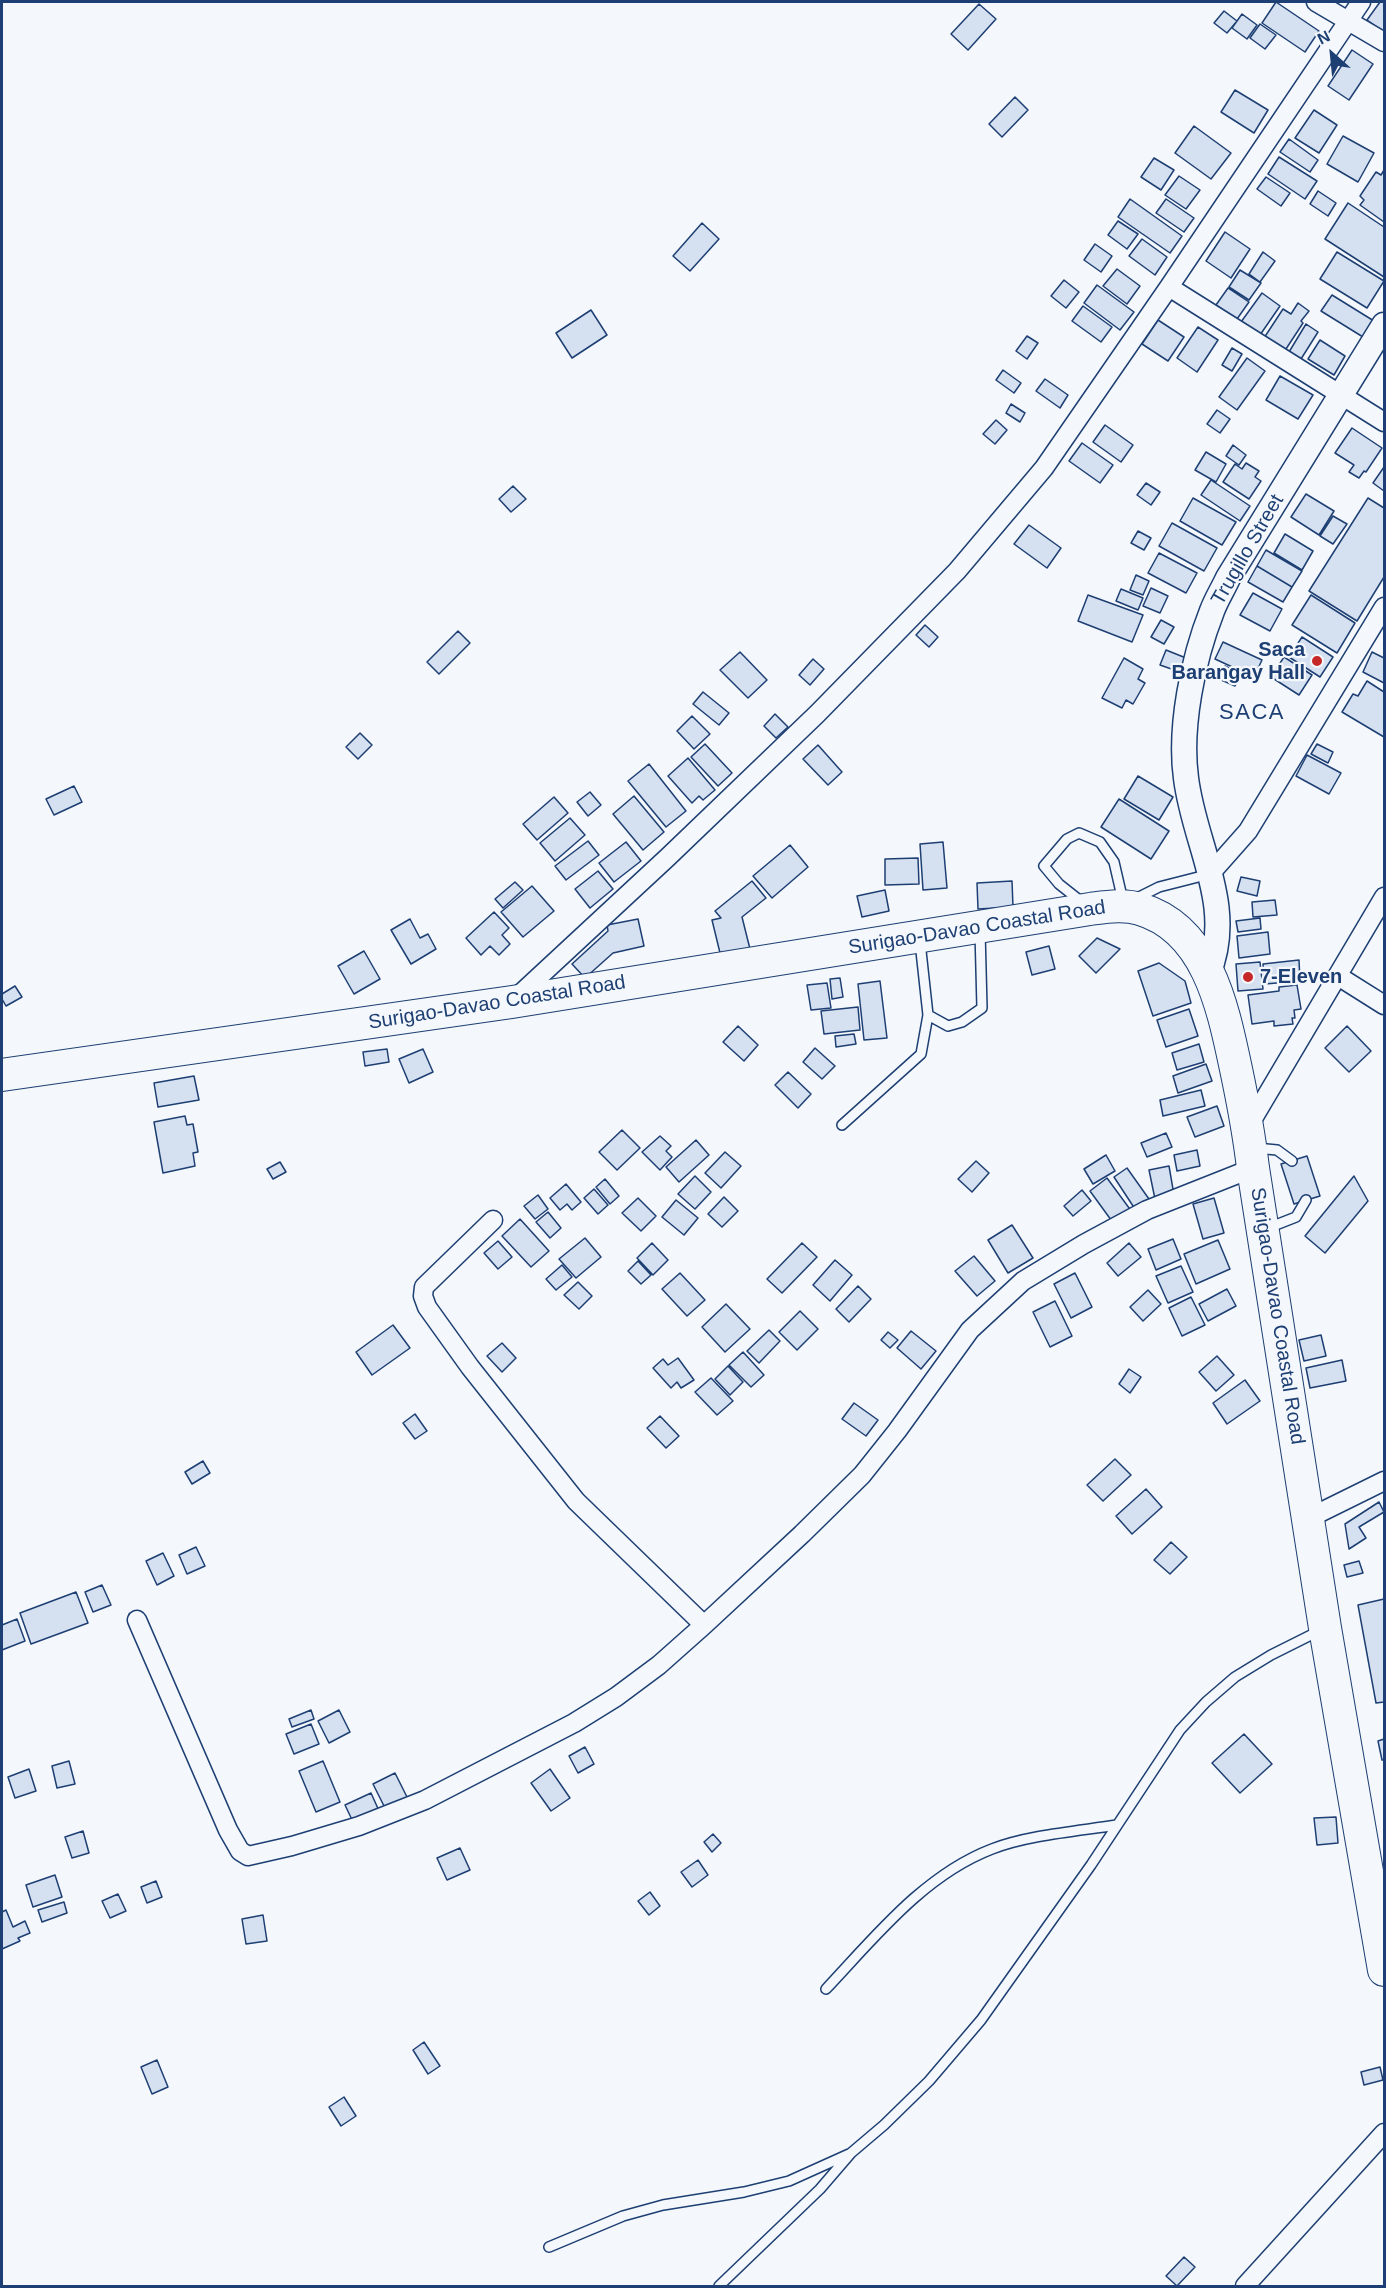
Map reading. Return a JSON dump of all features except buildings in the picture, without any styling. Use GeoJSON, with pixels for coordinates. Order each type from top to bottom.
{"type":"FeatureCollection","features":[{"type":"Feature","properties":{"kind":"highway","name":"Surigao-Davao Coastal Road"},"geometry":{"type":"LineString","coordinates":[[2,1075],[512,1002],[1090,909],[1124,906],[1154,915],[1183,934],[1193,947],[1208,974],[1224,1015],[1251,1148],[1325,1628],[1384,1970]]}},
{"type":"Feature","properties":{"kind":"street"},"geometry":{"type":"LineString","coordinates":[[1316,2],[1384,42]]}},
{"type":"Feature","properties":{"kind":"street"},"geometry":{"type":"LineString","coordinates":[[512,1002],[817,714],[957,571],[1044,468],[1361,2]]}},
{"type":"Feature","properties":{"kind":"street"},"geometry":{"type":"LineString","coordinates":[[1169,287],[1384,422]]}},
{"type":"Feature","properties":{"kind":"street","name":"Trugillo Street"},"geometry":{"type":"LineString","coordinates":[[1208,974],[1218,941],[1219,918],[1185,777],[1184,748],[1187,711],[1200,648],[1212,610],[1228,578],[1384,326]]}},
{"type":"Feature","properties":{"kind":"street"},"geometry":{"type":"LineString","coordinates":[[1210,874],[1248,831],[1384,607]]}},
{"type":"Feature","properties":{"kind":"street"},"geometry":{"type":"LineString","coordinates":[[137,1620],[228,1830],[240,1851],[248,1856],[292,1846],[358,1826],[425,1800],[574,1724],[616,1697],[658,1665],[802,1534],[862,1475],[970,1330],[1023,1281],[1251,1148],[1338,976],[1384,897]]}},
{"type":"Feature","properties":{"kind":"street"},"geometry":{"type":"LineString","coordinates":[[1338,976],[1384,1005]]}},
{"type":"Feature","properties":{"kind":"street"},"geometry":{"type":"LineString","coordinates":[[493,1220],[424,1287],[423,1296],[427,1307],[470,1367],[576,1501],[704,1625]]}},
{"type":"Feature","properties":{"kind":"street"},"geometry":{"type":"LineString","coordinates":[[1309,1518],[1384,1481]]}},
{"type":"Feature","properties":{"kind":"street"},"geometry":{"type":"LineString","coordinates":[[1245,2286],[1384,2133]]}},
{"type":"Feature","properties":{"kind":"lane"},"geometry":{"type":"LineString","coordinates":[[1090,909],[1059,884],[1044,866],[1067,839],[1079,834],[1100,842],[1114,862],[1124,906],[1159,887],[1210,874]]}},
{"type":"Feature","properties":{"kind":"lane"},"geometry":{"type":"LineString","coordinates":[[928,1015],[948,1026],[962,1022],[982,1008],[980,926]]}},
{"type":"Feature","properties":{"kind":"lane"},"geometry":{"type":"LineString","coordinates":[[842,1125],[921,1054],[928,1015],[920,936]]}},
{"type":"Feature","properties":{"kind":"lane"},"geometry":{"type":"LineString","coordinates":[[1251,1148],[1277,1150],[1292,1161]]}},
{"type":"Feature","properties":{"kind":"lane"},"geometry":{"type":"LineString","coordinates":[[1263,1230],[1296,1217],[1306,1200]]}},
{"type":"Feature","properties":{"kind":"lane"},"geometry":{"type":"LineString","coordinates":[[719,2286],[820,2188],[851,2153],[884,2126],[929,2081],[981,2020],[1038,1942],[1180,1730],[1206,1702],[1235,1677],[1271,1655],[1325,1628]]}},
{"type":"Feature","properties":{"kind":"lane"},"geometry":{"type":"LineString","coordinates":[[826,1989],[928,1886],[961,1862],[994,1848],[1036,1838],[1117,1825]]}},
{"type":"Feature","properties":{"kind":"lane"},"geometry":{"type":"LineString","coordinates":[[549,2247],[622,2216],[663,2205],[744,2192],[789,2181],[851,2153]]}},
{"type":"Feature","properties":{"kind":"place","name":"Saca Barangay Hall"},"geometry":{"type":"Point","coordinates":[1317,661]}},
{"type":"Feature","properties":{"kind":"place","name":"7-Eleven"},"geometry":{"type":"Point","coordinates":[1248,977]}},
{"type":"Feature","properties":{"kind":"district","name":"SACA"},"geometry":{"type":"Point","coordinates":[1252,713]}}]}
